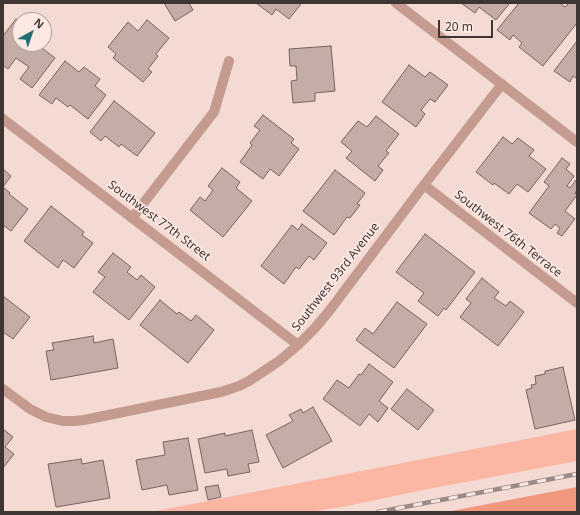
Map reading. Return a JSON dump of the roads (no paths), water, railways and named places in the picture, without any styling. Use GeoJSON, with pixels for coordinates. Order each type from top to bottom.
{"type":"FeatureCollection","features":[{"type":"Feature","properties":{"kind":"street"},"geometry":{"type":"LineString","coordinates":[[396,3],[577,142]]}},
{"type":"Feature","properties":{"kind":"street"},"geometry":{"type":"LineString","coordinates":[[132,218],[214,112],[229,60]]}},
{"type":"Feature","properties":{"kind":"street","name":"Southwest 93rd Avenue"},"geometry":{"type":"LineString","coordinates":[[3,389],[30,409],[46,417],[63,421],[84,420],[230,389],[258,376],[298,345],[330,310],[424,184],[502,84]]}},
{"type":"Feature","properties":{"kind":"street","name":"Southwest 77th Street"},"geometry":{"type":"LineString","coordinates":[[3,119],[298,345]]}},
{"type":"Feature","properties":{"kind":"street","name":"Southwest 76th Terrace"},"geometry":{"type":"LineString","coordinates":[[424,184],[577,303]]}},
{"type":"Feature","properties":{"kind":"railway"},"geometry":{"type":"LineString","coordinates":[[378,512],[577,474]]}}]}
